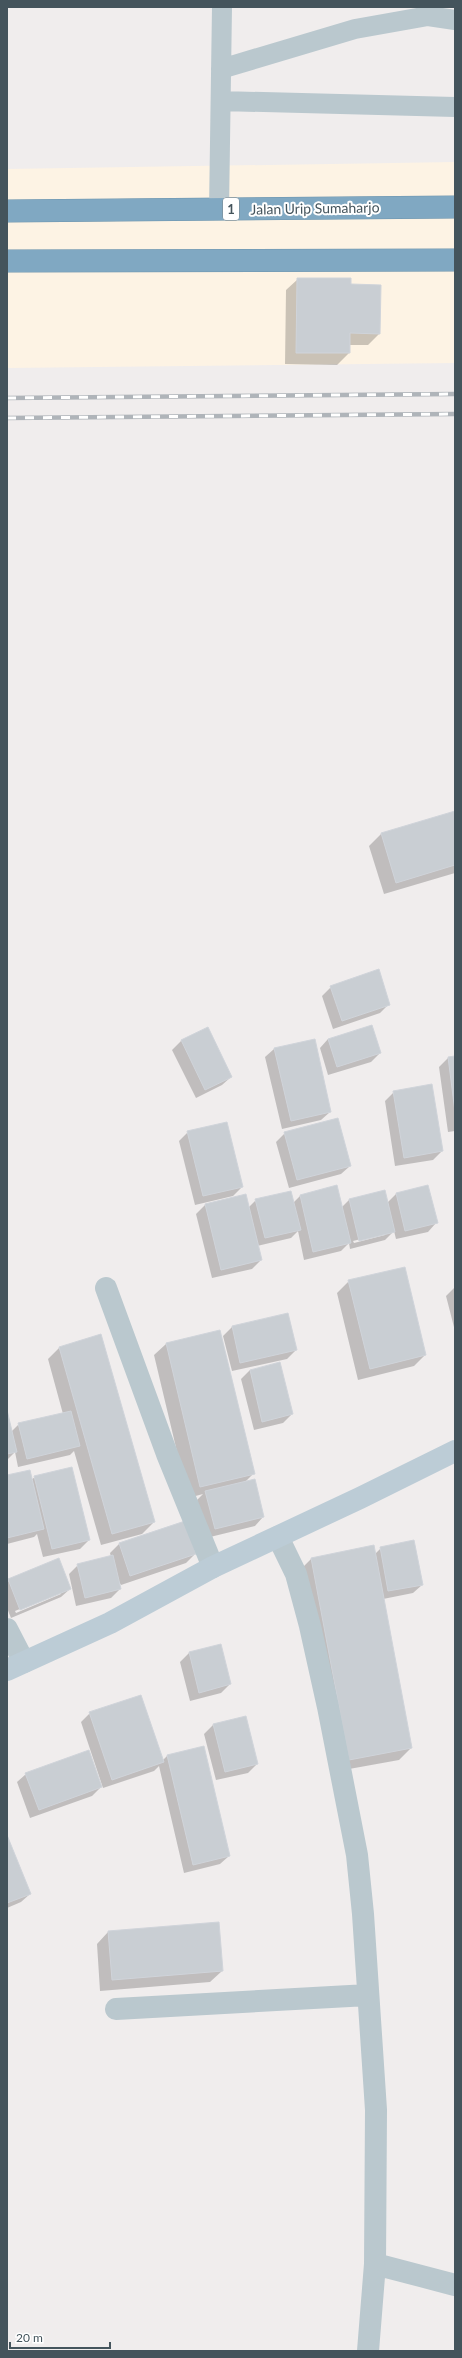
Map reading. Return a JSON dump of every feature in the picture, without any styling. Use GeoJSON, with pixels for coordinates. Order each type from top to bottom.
{"type":"FeatureCollection","features":[{"type":"Feature","properties":{"kind":"highway","name":"Jalan Urip Sumaharjo"},"geometry":{"type":"LineString","coordinates":[[7,211],[455,207]]}},
{"type":"Feature","properties":{"kind":"highway"},"geometry":{"type":"LineString","coordinates":[[7,261],[455,260]]}},
{"type":"Feature","properties":{"kind":"street"},"geometry":{"type":"LineString","coordinates":[[106,1288],[167,1454],[213,1567]]}},
{"type":"Feature","properties":{"kind":"street"},"geometry":{"type":"LineString","coordinates":[[7,1629],[15,1666],[110,1623],[213,1567],[455,1451]]}},
{"type":"Feature","properties":{"kind":"street"},"geometry":{"type":"LineString","coordinates":[[278,1537],[296,1574],[328,1707],[357,1855],[363,1914],[376,2110],[374,2264],[368,2351]]}},
{"type":"Feature","properties":{"kind":"street"},"geometry":{"type":"LineString","coordinates":[[116,2009],[368,1995]]}},
{"type":"Feature","properties":{"kind":"street"},"geometry":{"type":"LineString","coordinates":[[374,2264],[455,2285]]}},
{"type":"Feature","properties":{"kind":"lane"},"geometry":{"type":"LineString","coordinates":[[219,210],[222,7]]}},
{"type":"Feature","properties":{"kind":"lane"},"geometry":{"type":"LineString","coordinates":[[221,68],[355,29],[428,16],[455,20]]}},
{"type":"Feature","properties":{"kind":"lane"},"geometry":{"type":"LineString","coordinates":[[221,101],[455,107]]}},
{"type":"Feature","properties":{"kind":"shaded area"},"geometry":{"type":"Polygon","coordinates":[[[455,162],[455,363],[7,368],[7,169],[455,162]]]}},
{"type":"Feature","properties":{"kind":"building"},"geometry":{"type":"Polygon","coordinates":[[[297,278],[351,278],[351,284],[381,285],[380,334],[350,333],[350,353],[296,353],[297,278]]]}},
{"type":"Feature","properties":{"kind":"building"},"geometry":{"type":"Polygon","coordinates":[[[455,811],[455,865],[396,883],[381,833],[455,811]]]}},
{"type":"Feature","properties":{"kind":"building"},"geometry":{"type":"Polygon","coordinates":[[[379,969],[390,1005],[342,1021],[330,986],[379,969]]]}},
{"type":"Feature","properties":{"kind":"building"},"geometry":{"type":"Polygon","coordinates":[[[372,1025],[381,1053],[337,1067],[328,1039],[372,1025]]]}},
{"type":"Feature","properties":{"kind":"building"},"geometry":{"type":"Polygon","coordinates":[[[208,1027],[232,1077],[205,1090],[181,1040],[208,1027]]]}},
{"type":"Feature","properties":{"kind":"building"},"geometry":{"type":"Polygon","coordinates":[[[315,1039],[331,1112],[291,1121],[274,1048],[315,1039]]]}},
{"type":"Feature","properties":{"kind":"building"},"geometry":{"type":"Polygon","coordinates":[[[455,1056],[455,1112],[448,1057],[455,1056]]]}},
{"type":"Feature","properties":{"kind":"building"},"geometry":{"type":"Polygon","coordinates":[[[432,1084],[443,1151],[404,1158],[393,1091],[432,1084]]]}},
{"type":"Feature","properties":{"kind":"building"},"geometry":{"type":"Polygon","coordinates":[[[338,1118],[351,1166],[297,1180],[284,1132],[338,1118]]]}},
{"type":"Feature","properties":{"kind":"building"},"geometry":{"type":"Polygon","coordinates":[[[227,1122],[243,1187],[203,1196],[187,1131],[227,1122]]]}},
{"type":"Feature","properties":{"kind":"building"},"geometry":{"type":"Polygon","coordinates":[[[337,1185],[351,1243],[313,1252],[300,1195],[337,1185]]]}},
{"type":"Feature","properties":{"kind":"building"},"geometry":{"type":"Polygon","coordinates":[[[428,1185],[438,1223],[405,1231],[396,1193],[428,1185]]]}},
{"type":"Feature","properties":{"kind":"building"},"geometry":{"type":"Polygon","coordinates":[[[385,1190],[395,1232],[359,1241],[349,1199],[385,1190]]]}},
{"type":"Feature","properties":{"kind":"building"},"geometry":{"type":"Polygon","coordinates":[[[291,1191],[301,1230],[265,1238],[255,1199],[291,1191]]]}},
{"type":"Feature","properties":{"kind":"building"},"geometry":{"type":"Polygon","coordinates":[[[246,1194],[262,1260],[221,1270],[205,1204],[246,1194]]]}},
{"type":"Feature","properties":{"kind":"building"},"geometry":{"type":"Polygon","coordinates":[[[405,1267],[426,1355],[370,1369],[348,1280],[405,1267]]]}},
{"type":"Feature","properties":{"kind":"building"},"geometry":{"type":"Polygon","coordinates":[[[288,1313],[297,1350],[240,1363],[232,1326],[288,1313]]]}},
{"type":"Feature","properties":{"kind":"building"},"geometry":{"type":"Polygon","coordinates":[[[220,1330],[255,1474],[200,1487],[166,1343],[220,1330]]]}},
{"type":"Feature","properties":{"kind":"building"},"geometry":{"type":"Polygon","coordinates":[[[101,1334],[155,1522],[112,1534],[59,1347],[101,1334]]]}},
{"type":"Feature","properties":{"kind":"building"},"geometry":{"type":"Polygon","coordinates":[[[280,1362],[293,1414],[262,1422],[250,1370],[280,1362]]]}},
{"type":"Feature","properties":{"kind":"building"},"geometry":{"type":"Polygon","coordinates":[[[7,1410],[17,1452],[7,1454],[7,1410]]]}},
{"type":"Feature","properties":{"kind":"building"},"geometry":{"type":"Polygon","coordinates":[[[71,1411],[80,1446],[27,1459],[18,1423],[71,1411]]]}},
{"type":"Feature","properties":{"kind":"building"},"geometry":{"type":"Polygon","coordinates":[[[72,1467],[90,1540],[52,1549],[34,1476],[72,1467]]]}},
{"type":"Feature","properties":{"kind":"building"},"geometry":{"type":"Polygon","coordinates":[[[30,1470],[44,1529],[7,1538],[7,1475],[30,1470]]]}},
{"type":"Feature","properties":{"kind":"building"},"geometry":{"type":"Polygon","coordinates":[[[255,1479],[264,1517],[215,1529],[205,1491],[255,1479]]]}},
{"type":"Feature","properties":{"kind":"building"},"geometry":{"type":"Polygon","coordinates":[[[185,1521],[196,1554],[130,1576],[119,1543],[185,1521]]]}},
{"type":"Feature","properties":{"kind":"building"},"geometry":{"type":"Polygon","coordinates":[[[414,1540],[423,1585],[388,1591],[380,1547],[414,1540]]]}},
{"type":"Feature","properties":{"kind":"building"},"geometry":{"type":"Polygon","coordinates":[[[374,1545],[412,1748],[349,1760],[311,1558],[374,1545]]]}},
{"type":"Feature","properties":{"kind":"building"},"geometry":{"type":"Polygon","coordinates":[[[113,1555],[121,1589],[85,1598],[77,1564],[113,1555]]]}},
{"type":"Feature","properties":{"kind":"building"},"geometry":{"type":"Polygon","coordinates":[[[59,1558],[71,1589],[20,1610],[8,1579],[59,1558]]]}},
{"type":"Feature","properties":{"kind":"building"},"geometry":{"type":"Polygon","coordinates":[[[221,1644],[231,1684],[199,1693],[189,1652],[221,1644]]]}},
{"type":"Feature","properties":{"kind":"building"},"geometry":{"type":"Polygon","coordinates":[[[141,1695],[164,1762],[112,1780],[89,1712],[141,1695]]]}},
{"type":"Feature","properties":{"kind":"building"},"geometry":{"type":"Polygon","coordinates":[[[246,1716],[258,1764],[225,1772],[213,1724],[246,1716]]]}},
{"type":"Feature","properties":{"kind":"building"},"geometry":{"type":"Polygon","coordinates":[[[204,1746],[230,1856],[193,1865],[167,1755],[204,1746]]]}},
{"type":"Feature","properties":{"kind":"building"},"geometry":{"type":"Polygon","coordinates":[[[89,1750],[102,1787],[39,1810],[25,1773],[89,1750]]]}},
{"type":"Feature","properties":{"kind":"building"},"geometry":{"type":"Polygon","coordinates":[[[7,1835],[31,1894],[7,1903],[7,1835]]]}},
{"type":"Feature","properties":{"kind":"building"},"geometry":{"type":"Polygon","coordinates":[[[219,1922],[223,1971],[112,1980],[108,1931],[219,1922]]]}},
{"type":"Feature","properties":{"kind":"railway"},"geometry":{"type":"LineString","coordinates":[[7,398],[455,394]]}},
{"type":"Feature","properties":{"kind":"railway"},"geometry":{"type":"LineString","coordinates":[[7,418],[455,414]]}}]}
